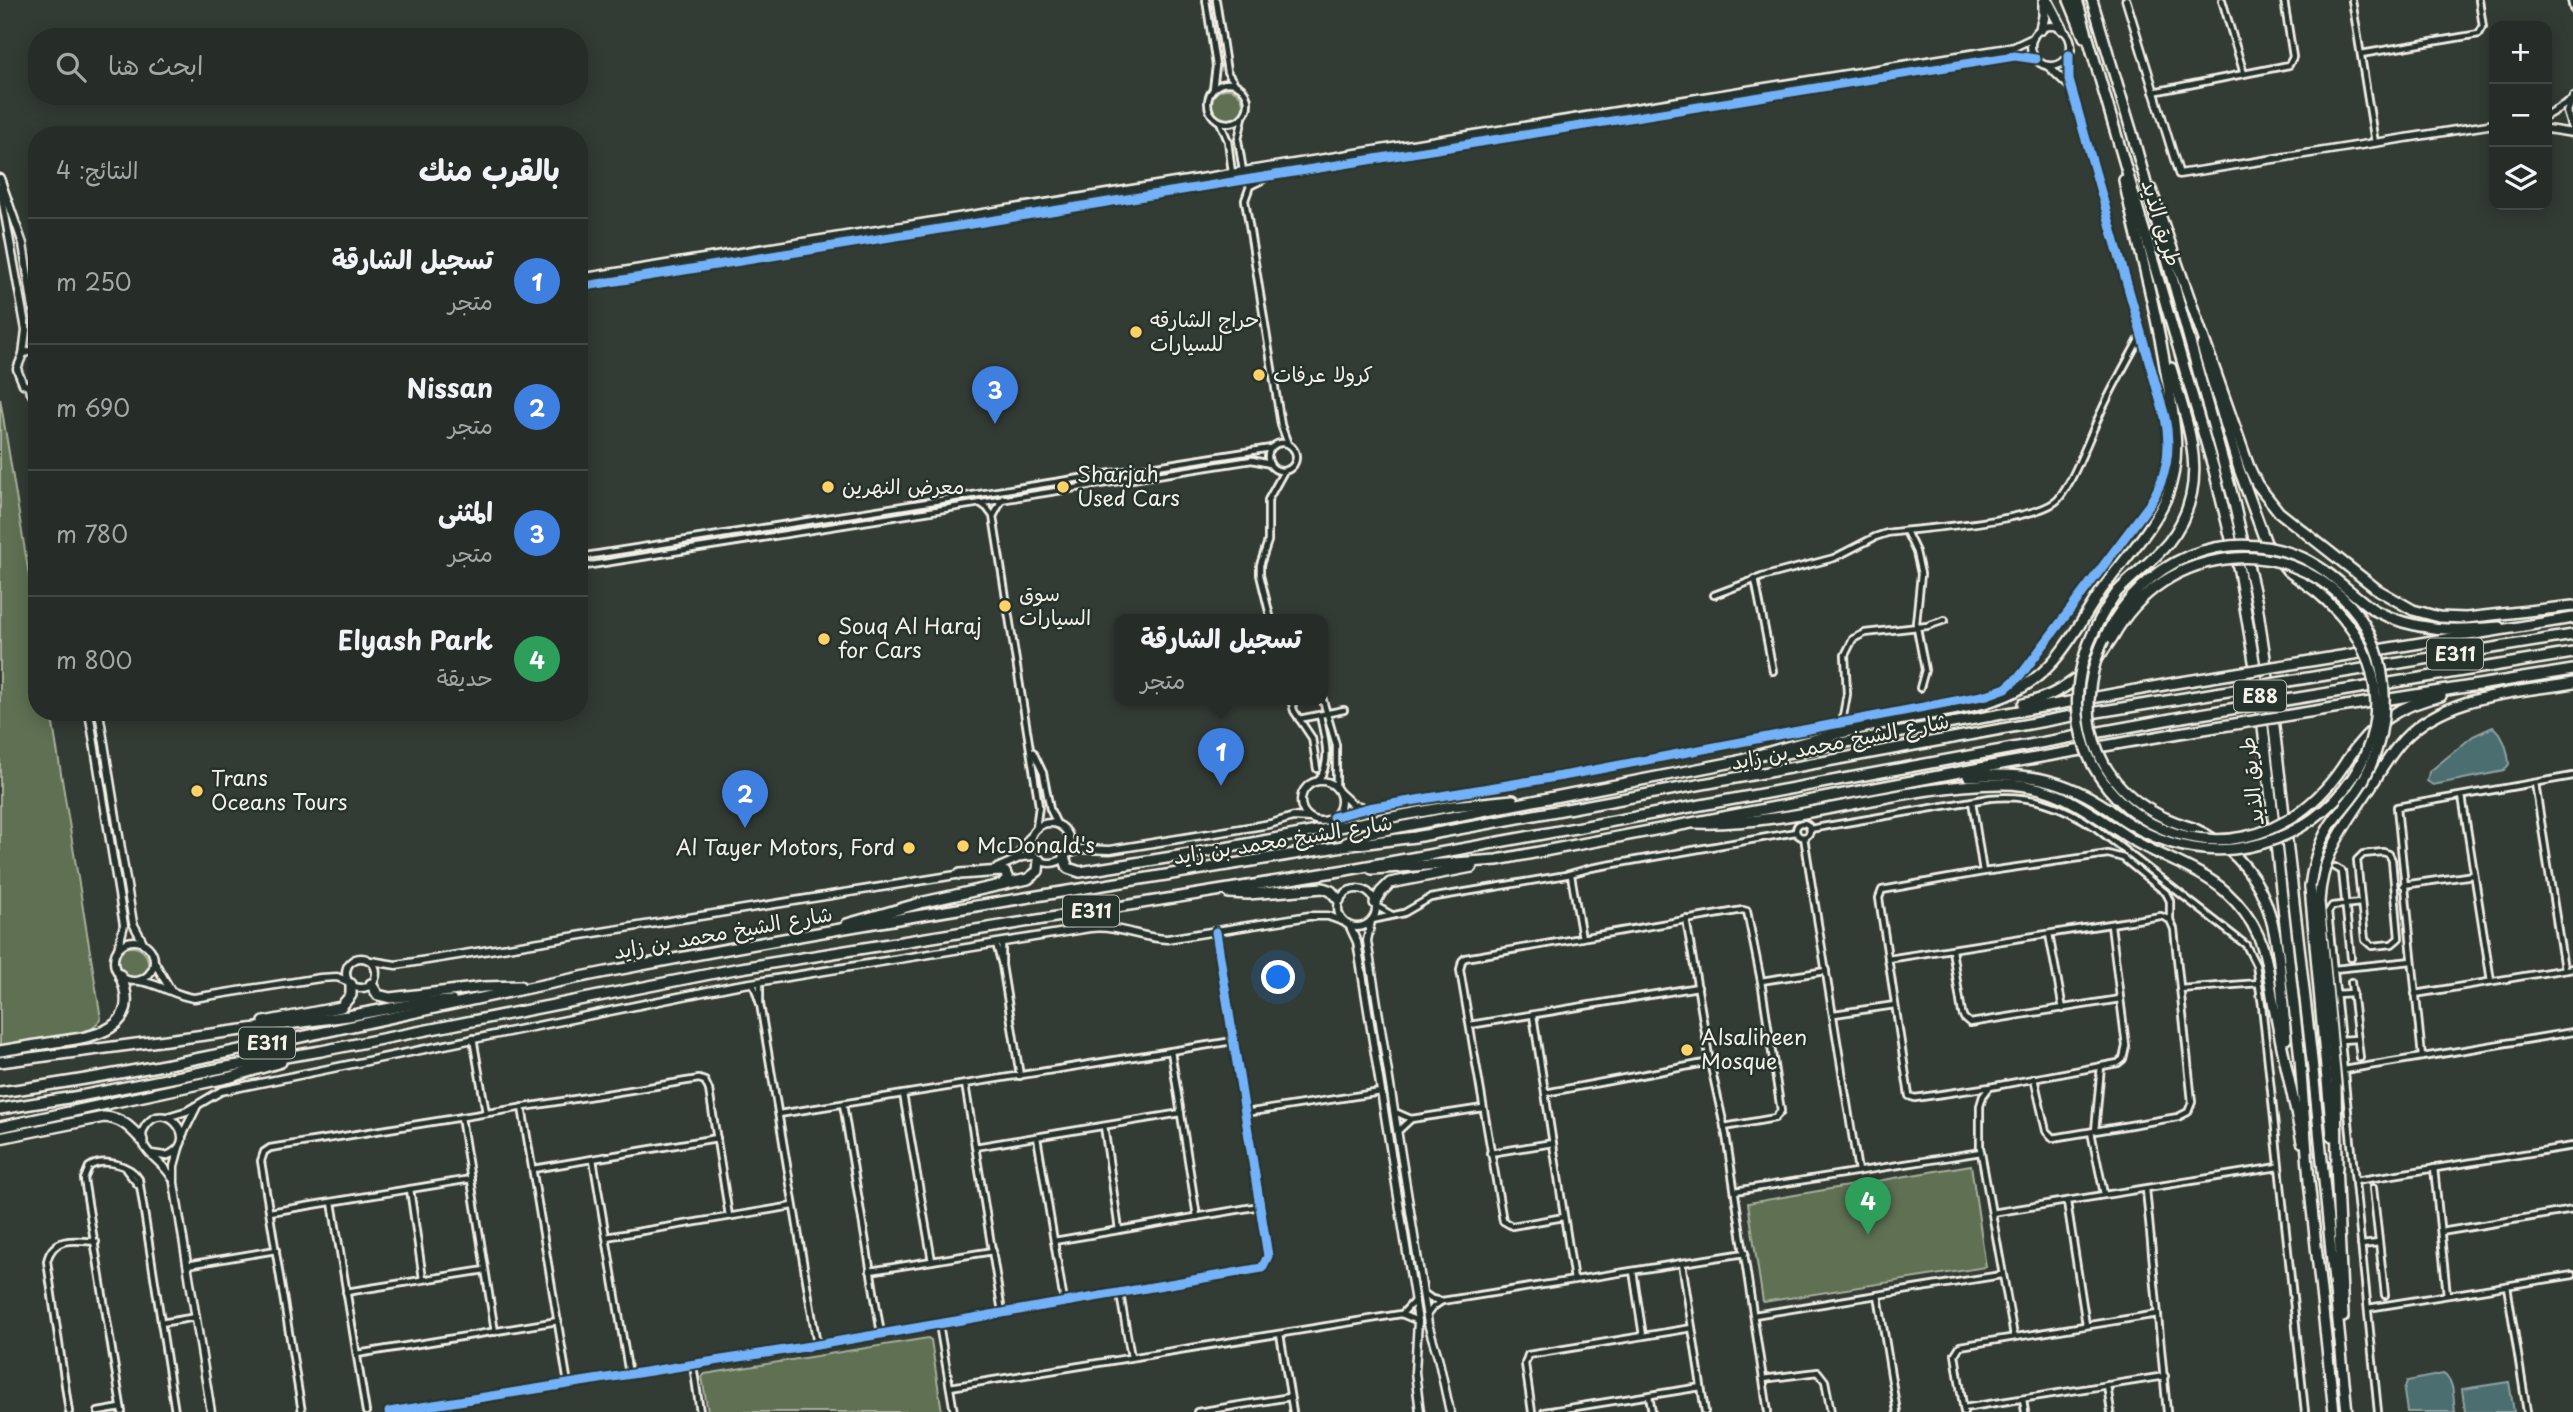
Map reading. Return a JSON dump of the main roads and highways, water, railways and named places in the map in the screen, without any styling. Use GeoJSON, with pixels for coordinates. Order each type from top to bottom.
{"type":"FeatureCollection","features":[{"type":"Feature","properties":{"kind":"highway"},"geometry":{"type":"LineString","coordinates":[[2041,29],[2045,0]]}},
{"type":"Feature","properties":{"kind":"highway"},"geometry":{"type":"LineString","coordinates":[[2045,0],[2062,29]]}},
{"type":"Feature","properties":{"kind":"highway"},"geometry":{"type":"LineString","coordinates":[[2069,0],[2080,31],[2090,46]]}},
{"type":"Feature","properties":{"kind":"highway","name":"طريق الذيد"},"geometry":{"type":"LineString","coordinates":[[2077,0],[2214,470],[2233,541],[2245,601],[2263,722],[2334,1412]]}},
{"type":"Feature","properties":{"kind":"highway","name":"طريق الذيد"},"geometry":{"type":"LineString","coordinates":[[2092,0],[2132,133],[2252,575],[2274,722],[2347,1412]]}},
{"type":"Feature","properties":{"kind":"highway"},"geometry":{"type":"LineString","coordinates":[[2132,133],[2194,315],[2224,389],[2249,467],[2267,499],[2293,524],[2378,590],[2413,610],[2453,618],[2573,606]]}},
{"type":"Feature","properties":{"kind":"highway"},"geometry":{"type":"LineString","coordinates":[[2117,139],[2124,182],[2160,332],[2192,442],[2194,464],[2188,507],[2175,534],[2117,592],[2095,625],[2085,650],[2079,676],[2079,728],[2092,764],[2109,790],[2132,811],[2159,827],[2189,836],[2220,839],[2250,835],[2280,824],[2312,804],[2326,791],[2368,732],[2395,711],[2427,699],[2573,670]]}},
{"type":"Feature","properties":{"kind":"highway"},"geometry":{"type":"LineString","coordinates":[[1931,778],[2026,775],[2070,787],[2141,832],[2168,843],[2197,849],[2235,849],[2265,843],[2295,831],[2322,812],[2346,789],[2357,773],[2368,745],[2374,715],[2374,695],[2366,656],[2346,620],[2317,592],[2287,570],[2275,557],[2262,535],[2194,315]]}},
{"type":"Feature","properties":{"kind":"highway"},"geometry":{"type":"LineString","coordinates":[[1735,762],[1854,729],[1989,701],[2019,690],[2045,672],[2066,647],[2101,592],[2155,519],[2168,493],[2175,466],[2177,437],[2160,332]]}},
{"type":"Feature","properties":{"kind":"highway"},"geometry":{"type":"LineString","coordinates":[[2289,1072],[2274,933],[2267,903],[2257,882],[2244,863],[2221,842],[2193,828],[2163,818],[2136,801],[2113,778],[2095,743],[2088,703],[2090,677],[2103,639],[2124,604],[2150,579],[2180,561],[2213,550],[2248,547],[2277,550],[2308,560],[2335,577],[2374,610],[2398,622],[2437,630],[2553,621]]}},
{"type":"Feature","properties":{"kind":"highway"},"geometry":{"type":"LineString","coordinates":[[1961,720],[2039,700],[2060,690],[2093,664],[2127,614],[2158,584],[2182,570],[2222,559],[2264,559],[2294,567],[2334,590],[2357,615],[2374,646],[2382,672],[2385,698],[2381,733],[2377,750],[2363,782],[2330,825],[2320,844],[2310,887],[2321,1028],[2337,1168]]}},
{"type":"Feature","properties":{"kind":"highway"},"geometry":{"type":"LineString","coordinates":[[1343,846],[1369,833],[1961,720],[2573,618]]}},
{"type":"Feature","properties":{"kind":"highway","name":"شارع الشيخ محمد بن زايد"},"geometry":{"type":"LineString","coordinates":[[0,1092],[181,1060],[532,986],[814,934],[1343,846],[1512,821],[2072,716],[2573,635]]}},
{"type":"Feature","properties":{"kind":"highway","name":"شارع الشيخ محمد بن زايد"},"geometry":{"type":"LineString","coordinates":[[0,1109],[321,1051],[735,969],[1346,870],[2182,716],[2573,653]]}},
{"type":"Feature","properties":{"kind":"highway"},"geometry":{"type":"LineString","coordinates":[[2345,1389],[2336,1083],[2319,902],[2322,874],[2331,847],[2395,749],[2431,717],[2476,700],[2573,683]]}},
{"type":"Feature","properties":{"kind":"highway"},"geometry":{"type":"LineString","coordinates":[[1376,905],[1385,887],[1396,881],[1497,860],[2185,732],[2496,684]]}},
{"type":"Feature","properties":{"kind":"highway"},"geometry":{"type":"LineString","coordinates":[[1695,823],[1795,816],[1908,795],[1981,785],[2020,785],[2058,794],[2093,812],[2149,849],[2209,880],[2237,904],[2258,935],[2289,1072],[2309,1181]]}},
{"type":"Feature","properties":{"kind":"highway"},"geometry":{"type":"LineString","coordinates":[[1065,856],[1068,868],[1080,872],[1452,806],[1540,799]]}},
{"type":"Feature","properties":{"kind":"highway"},"geometry":{"type":"LineString","coordinates":[[814,934],[911,906],[1032,878],[1038,871],[1036,858]]}},
{"type":"Feature","properties":{"kind":"highway"},"geometry":{"type":"LineString","coordinates":[[1346,870],[1497,860]]}},
{"type":"Feature","properties":{"kind":"highway"},"geometry":{"type":"LineString","coordinates":[[960,874],[1001,871],[1005,872],[1008,879],[1003,884]]}},
{"type":"Feature","properties":{"kind":"highway"},"geometry":{"type":"LineString","coordinates":[[1217,891],[1248,894],[1323,888],[1331,891],[1338,902]]}},
{"type":"Feature","properties":{"kind":"highway"},"geometry":{"type":"LineString","coordinates":[[0,1051],[90,1037],[109,1030],[122,1014],[125,1005],[126,995],[120,975]]}},
{"type":"Feature","properties":{"kind":"highway"},"geometry":{"type":"LineString","coordinates":[[373,982],[378,995],[386,998],[484,986],[532,986]]}},
{"type":"Feature","properties":{"kind":"highway"},"geometry":{"type":"LineString","coordinates":[[236,1032],[255,1024],[341,1007],[351,995],[350,983]]}},
{"type":"Feature","properties":{"kind":"highway"},"geometry":{"type":"LineString","coordinates":[[0,1062],[236,1032],[424,1002],[466,1002]]}},
{"type":"Feature","properties":{"kind":"highway"},"geometry":{"type":"LineString","coordinates":[[0,1127],[231,1077],[321,1051]]}},
{"type":"Feature","properties":{"kind":"highway"},"geometry":{"type":"LineString","coordinates":[[0,1139],[104,1117],[126,1124],[142,1140]]}},
{"type":"Feature","properties":{"kind":"water"},"geometry":{"type":"Polygon","coordinates":[[[2493,727],[2503,739],[2506,749],[2509,764],[2504,771],[2433,785],[2427,781],[2429,772],[2473,736],[2493,727]]]}},
{"type":"Feature","properties":{"kind":"water"},"geometry":{"type":"Polygon","coordinates":[[[2443,1374],[2452,1385],[2455,1412],[2407,1412],[2404,1391],[2407,1381],[2443,1374]]]}},
{"type":"Feature","properties":{"kind":"water"},"geometry":{"type":"Polygon","coordinates":[[[2509,1382],[2514,1412],[2465,1412],[2462,1389],[2509,1382]]]}},
{"type":"Feature","properties":{"kind":"place","name":"حراج الشارقه للسيارات"},"geometry":{"type":"Point","coordinates":[1136,332]}},
{"type":"Feature","properties":{"kind":"place","name":"كرولا عرفات"},"geometry":{"type":"Point","coordinates":[1259,375]}},
{"type":"Feature","properties":{"kind":"place","name":"المثنى"},"geometry":{"type":"Point","coordinates":[995,424]}},
{"type":"Feature","properties":{"kind":"place","name":"معرض النهرين"},"geometry":{"type":"Point","coordinates":[828,487]}},
{"type":"Feature","properties":{"kind":"place","name":"Sharjah Used Cars"},"geometry":{"type":"Point","coordinates":[1063,487]}},
{"type":"Feature","properties":{"kind":"place","name":"سوق السيارات"},"geometry":{"type":"Point","coordinates":[1005,606]}},
{"type":"Feature","properties":{"kind":"place","name":"Souq Al Haraj for Cars"},"geometry":{"type":"Point","coordinates":[824,639]}},
{"type":"Feature","properties":{"kind":"place","name":"تسجيل الشارقة"},"geometry":{"type":"Point","coordinates":[1221,786]}},
{"type":"Feature","properties":{"kind":"place","name":"Trans Oceans Tours"},"geometry":{"type":"Point","coordinates":[197,791]}},
{"type":"Feature","properties":{"kind":"place","name":"Nissan"},"geometry":{"type":"Point","coordinates":[745,828]}},
{"type":"Feature","properties":{"kind":"place","name":"McDonald's"},"geometry":{"type":"Point","coordinates":[963,846]}},
{"type":"Feature","properties":{"kind":"place","name":"Al Tayer Motors, Ford"},"geometry":{"type":"Point","coordinates":[909,848]}},
{"type":"Feature","properties":{"kind":"place","name":"Alsaliheen Mosque"},"geometry":{"type":"Point","coordinates":[1687,1050]}},
{"type":"Feature","properties":{"kind":"place","name":"Elyash Park"},"geometry":{"type":"Point","coordinates":[1868,1235]}}]}
